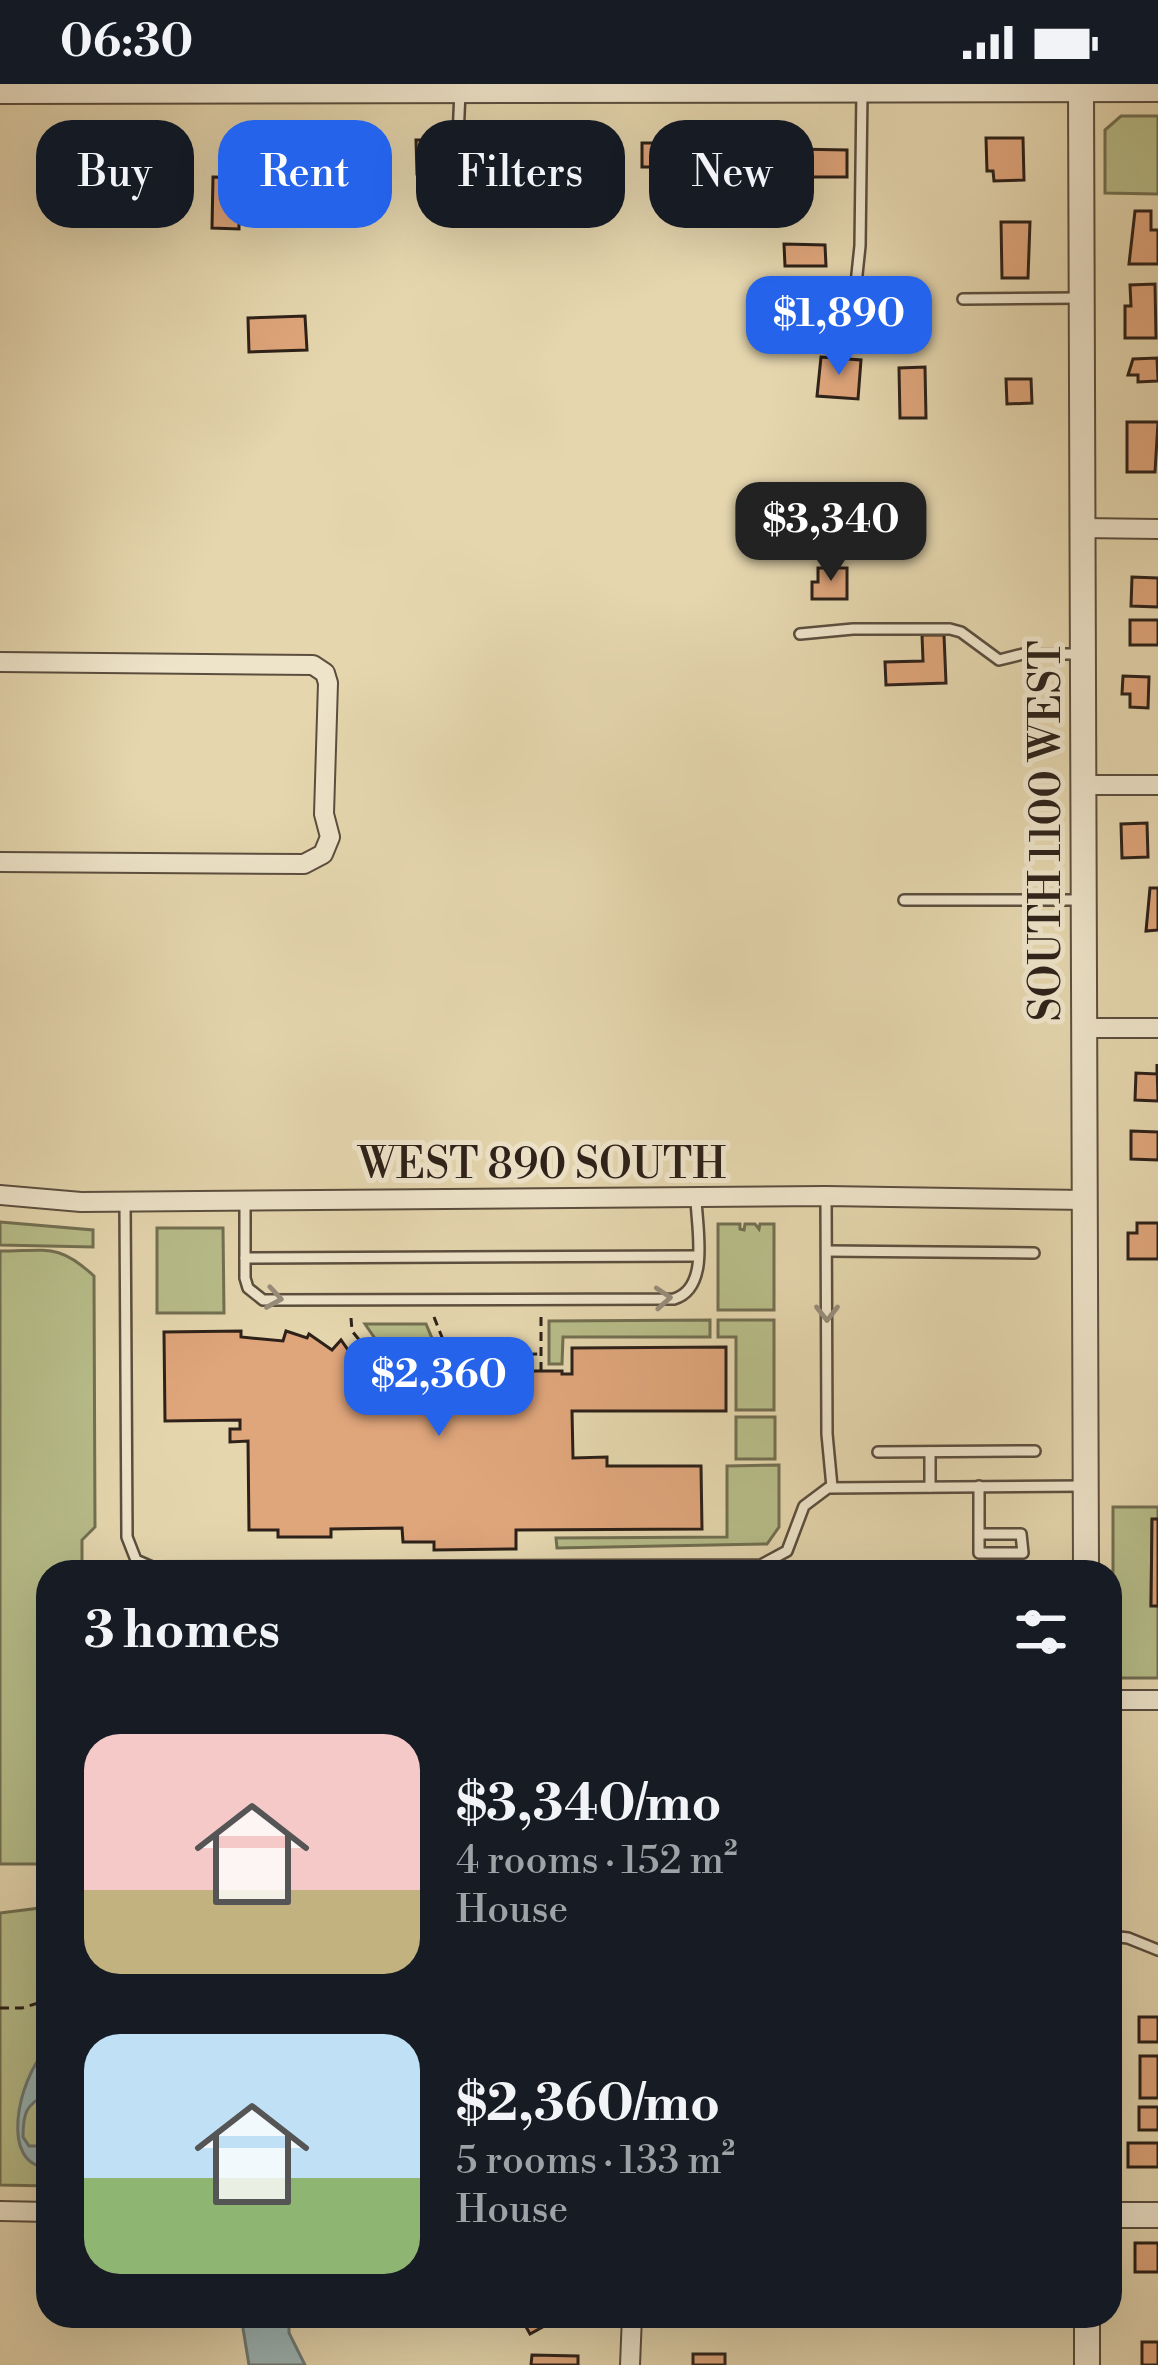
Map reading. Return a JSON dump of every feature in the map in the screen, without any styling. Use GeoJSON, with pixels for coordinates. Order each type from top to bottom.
{"type":"FeatureCollection","features":[{"type":"Feature","properties":{"kind":"street","name":"SOUTH 1100 WEST"},"geometry":{"type":"LineString","coordinates":[[1081,89],[1086,1560]]}},
{"type":"Feature","properties":{"kind":"street"},"geometry":{"type":"LineString","coordinates":[[0,91],[1158,89]]}},
{"type":"Feature","properties":{"kind":"street"},"geometry":{"type":"LineString","coordinates":[[1082,528],[1158,529]]}},
{"type":"Feature","properties":{"kind":"street"},"geometry":{"type":"LineString","coordinates":[[0,662],[313,665],[326,673],[328,683],[324,814],[330,837],[323,854],[304,865],[0,862]]}},
{"type":"Feature","properties":{"kind":"street"},"geometry":{"type":"LineString","coordinates":[[1084,785],[1158,785]]}},
{"type":"Feature","properties":{"kind":"street"},"geometry":{"type":"LineString","coordinates":[[1085,1028],[1158,1028]]}},
{"type":"Feature","properties":{"kind":"street","name":"WEST 890 SOUTH"},"geometry":{"type":"LineString","coordinates":[[0,1195],[125,1202],[826,1196],[1086,1200]]}},
{"type":"Feature","properties":{"kind":"street"},"geometry":{"type":"LineString","coordinates":[[1122,1700],[1158,1700]]}},
{"type":"Feature","properties":{"kind":"street"},"geometry":{"type":"LineString","coordinates":[[0,2211],[36,2212]]}},
{"type":"Feature","properties":{"kind":"street"},"geometry":{"type":"LineString","coordinates":[[1122,2216],[1158,2215]]}},
{"type":"Feature","properties":{"kind":"street"},"geometry":{"type":"LineString","coordinates":[[630,2365],[632,2328]]}},
{"type":"Feature","properties":{"kind":"street"},"geometry":{"type":"LineString","coordinates":[[1087,2328],[1087,2365]]}},
{"type":"Feature","properties":{"kind":"lane"},"geometry":{"type":"LineString","coordinates":[[851,331],[860,246],[862,90]]}},
{"type":"Feature","properties":{"kind":"lane"},"geometry":{"type":"LineString","coordinates":[[459,120],[460,91]]}},
{"type":"Feature","properties":{"kind":"lane"},"geometry":{"type":"LineString","coordinates":[[964,299],[1082,298]]}},
{"type":"Feature","properties":{"kind":"lane"},"geometry":{"type":"LineString","coordinates":[[800,634],[950,629],[999,660],[1024,654],[1083,654]]}},
{"type":"Feature","properties":{"kind":"lane"},"geometry":{"type":"LineString","coordinates":[[904,900],[1084,900]]}},
{"type":"Feature","properties":{"kind":"lane"},"geometry":{"type":"LineString","coordinates":[[826,1196],[827,1434],[832,1487]]}},
{"type":"Feature","properties":{"kind":"lane"},"geometry":{"type":"LineString","coordinates":[[245,1201],[248,1288],[263,1300],[674,1299],[693,1288],[696,1197]]}},
{"type":"Feature","properties":{"kind":"lane"},"geometry":{"type":"LineString","coordinates":[[125,1202],[127,1537],[131,1553],[139,1560]]}},
{"type":"Feature","properties":{"kind":"lane"},"geometry":{"type":"LineString","coordinates":[[827,1251],[1034,1252]]}},
{"type":"Feature","properties":{"kind":"lane"},"geometry":{"type":"LineString","coordinates":[[245,1258],[697,1256]]}},
{"type":"Feature","properties":{"kind":"lane"},"geometry":{"type":"LineString","coordinates":[[878,1452],[1035,1451]]}},
{"type":"Feature","properties":{"kind":"lane"},"geometry":{"type":"LineString","coordinates":[[930,1452],[930,1487]]}},
{"type":"Feature","properties":{"kind":"lane"},"geometry":{"type":"LineString","coordinates":[[979,1486],[979,1534],[980,1553],[1023,1553],[1021,1534],[979,1534]]}},
{"type":"Feature","properties":{"kind":"lane"},"geometry":{"type":"LineString","coordinates":[[770,1560],[787,1551],[804,1507],[832,1487],[1085,1486]]}},
{"type":"Feature","properties":{"kind":"lane"},"geometry":{"type":"LineString","coordinates":[[1122,1937],[1158,1950]]}},
{"type":"Feature","properties":{"kind":"path"},"geometry":{"type":"LineString","coordinates":[[434,1317],[449,1352]]}},
{"type":"Feature","properties":{"kind":"path"},"geometry":{"type":"LineString","coordinates":[[541,1317],[541,1371]]}},
{"type":"Feature","properties":{"kind":"path"},"geometry":{"type":"LineString","coordinates":[[351,1318],[352,1331],[369,1352],[541,1354]]}},
{"type":"Feature","properties":{"kind":"path"},"geometry":{"type":"LineString","coordinates":[[0,2008],[36,2004]]}},
{"type":"Feature","properties":{"kind":"green space"},"geometry":{"type":"Polygon","coordinates":[[[1121,116],[1158,116],[1158,194],[1105,193],[1105,130],[1121,116]]]}},
{"type":"Feature","properties":{"kind":"green space"},"geometry":{"type":"Polygon","coordinates":[[[0,1222],[93,1230],[93,1247],[0,1245],[0,1222]]]}},
{"type":"Feature","properties":{"kind":"green space"},"geometry":{"type":"Polygon","coordinates":[[[718,1224],[740,1224],[744,1230],[745,1224],[759,1229],[760,1224],[774,1224],[774,1310],[718,1310],[718,1224]]]}},
{"type":"Feature","properties":{"kind":"green space"},"geometry":{"type":"Polygon","coordinates":[[[157,1228],[223,1228],[224,1313],[157,1313],[157,1228]]]}},
{"type":"Feature","properties":{"kind":"green space"},"geometry":{"type":"Polygon","coordinates":[[[41,1250],[71,1258],[94,1276],[95,1527],[82,1540],[82,1560],[36,1560],[36,1864],[0,1864],[0,1251],[41,1250]]]}},
{"type":"Feature","properties":{"kind":"green space"},"geometry":{"type":"Polygon","coordinates":[[[710,1320],[710,1337],[563,1337],[562,1364],[549,1364],[549,1321],[710,1320]]]}},
{"type":"Feature","properties":{"kind":"green space"},"geometry":{"type":"Polygon","coordinates":[[[718,1320],[774,1320],[774,1410],[736,1410],[736,1337],[718,1337],[718,1320]]]}},
{"type":"Feature","properties":{"kind":"green space"},"geometry":{"type":"Polygon","coordinates":[[[365,1324],[426,1324],[437,1350],[383,1350],[365,1324]]]}},
{"type":"Feature","properties":{"kind":"green space"},"geometry":{"type":"Polygon","coordinates":[[[736,1417],[775,1417],[775,1459],[736,1459],[736,1417]]]}},
{"type":"Feature","properties":{"kind":"green space"},"geometry":{"type":"Polygon","coordinates":[[[779,1465],[779,1527],[767,1544],[557,1548],[556,1538],[727,1537],[727,1466],[779,1465]]]}},
{"type":"Feature","properties":{"kind":"green space"},"geometry":{"type":"Polygon","coordinates":[[[1113,1507],[1158,1507],[1158,1519],[1152,1520],[1151,1605],[1158,1606],[1158,1678],[1122,1678],[1122,1560],[1113,1560],[1113,1507]]]}},
{"type":"Feature","properties":{"kind":"green space"},"geometry":{"type":"Polygon","coordinates":[[[36,1908],[36,2186],[0,2185],[0,1913],[36,1908]]]}},
{"type":"Feature","properties":{"kind":"water"},"geometry":{"type":"Polygon","coordinates":[[[36,2064],[36,2100],[27,2110],[23,2137],[29,2146],[36,2146],[36,2164],[23,2153],[18,2138],[28,2080],[36,2064]]]}},
{"type":"Feature","properties":{"kind":"water"},"geometry":{"type":"Polygon","coordinates":[[[243,2328],[289,2328],[305,2365],[249,2365],[243,2328]]]}},
{"type":"Feature","properties":{"kind":"building"},"geometry":{"type":"Polygon","coordinates":[[[986,138],[1023,138],[1024,180],[994,181],[993,171],[987,171],[986,138]]]}},
{"type":"Feature","properties":{"kind":"building"},"geometry":{"type":"Polygon","coordinates":[[[642,143],[649,143],[649,167],[642,167],[642,143]]]}},
{"type":"Feature","properties":{"kind":"building"},"geometry":{"type":"Polygon","coordinates":[[[814,149],[847,150],[847,177],[814,177],[814,149]]]}},
{"type":"Feature","properties":{"kind":"building"},"geometry":{"type":"Polygon","coordinates":[[[213,177],[218,177],[218,228],[239,229],[212,228],[213,177]]]}},
{"type":"Feature","properties":{"kind":"building"},"geometry":{"type":"Polygon","coordinates":[[[1135,211],[1151,211],[1151,230],[1158,230],[1158,264],[1129,264],[1135,211]]]}},
{"type":"Feature","properties":{"kind":"building"},"geometry":{"type":"Polygon","coordinates":[[[1001,222],[1030,222],[1028,278],[1002,278],[1001,222]]]}},
{"type":"Feature","properties":{"kind":"building"},"geometry":{"type":"Polygon","coordinates":[[[784,244],[825,245],[826,266],[785,266],[784,244]]]}},
{"type":"Feature","properties":{"kind":"building"},"geometry":{"type":"Polygon","coordinates":[[[1155,284],[1156,338],[1125,338],[1130,285],[1155,284]]]}},
{"type":"Feature","properties":{"kind":"building"},"geometry":{"type":"Polygon","coordinates":[[[305,316],[307,350],[249,352],[248,318],[305,316]]]}},
{"type":"Feature","properties":{"kind":"building"},"geometry":{"type":"Polygon","coordinates":[[[821,357],[861,360],[858,399],[817,396],[821,357]]]}},
{"type":"Feature","properties":{"kind":"building"},"geometry":{"type":"Polygon","coordinates":[[[1157,358],[1158,381],[1138,382],[1138,375],[1128,375],[1133,359],[1157,358]]]}},
{"type":"Feature","properties":{"kind":"building"},"geometry":{"type":"Polygon","coordinates":[[[925,367],[926,418],[900,418],[899,368],[925,367]]]}},
{"type":"Feature","properties":{"kind":"building"},"geometry":{"type":"Polygon","coordinates":[[[1006,379],[1031,379],[1032,403],[1007,404],[1006,379]]]}},
{"type":"Feature","properties":{"kind":"building"},"geometry":{"type":"Polygon","coordinates":[[[1127,422],[1158,422],[1155,472],[1127,472],[1127,422]]]}},
{"type":"Feature","properties":{"kind":"building"},"geometry":{"type":"Polygon","coordinates":[[[818,568],[847,568],[847,599],[812,599],[818,568]]]}},
{"type":"Feature","properties":{"kind":"building"},"geometry":{"type":"Polygon","coordinates":[[[1132,577],[1158,578],[1158,607],[1131,606],[1132,577]]]}},
{"type":"Feature","properties":{"kind":"building"},"geometry":{"type":"Polygon","coordinates":[[[1130,620],[1158,620],[1158,645],[1130,645],[1130,620]]]}},
{"type":"Feature","properties":{"kind":"building"},"geometry":{"type":"Polygon","coordinates":[[[922,635],[944,635],[946,683],[886,685],[885,662],[923,661],[922,635]]]}},
{"type":"Feature","properties":{"kind":"building"},"geometry":{"type":"Polygon","coordinates":[[[1123,676],[1149,677],[1148,708],[1130,707],[1130,694],[1122,694],[1123,676]]]}},
{"type":"Feature","properties":{"kind":"building"},"geometry":{"type":"Polygon","coordinates":[[[1147,823],[1148,857],[1122,858],[1121,824],[1147,823]]]}},
{"type":"Feature","properties":{"kind":"building"},"geometry":{"type":"Polygon","coordinates":[[[1150,888],[1158,888],[1158,930],[1146,931],[1150,888]]]}},
{"type":"Feature","properties":{"kind":"building"},"geometry":{"type":"Polygon","coordinates":[[[1157,1064],[1158,1101],[1135,1100],[1136,1073],[1157,1074],[1157,1064]]]}},
{"type":"Feature","properties":{"kind":"building"},"geometry":{"type":"Polygon","coordinates":[[[1131,1131],[1158,1132],[1158,1160],[1131,1159],[1131,1131]]]}},
{"type":"Feature","properties":{"kind":"building"},"geometry":{"type":"Polygon","coordinates":[[[1137,1223],[1158,1223],[1158,1259],[1128,1259],[1128,1233],[1137,1233],[1137,1223]]]}},
{"type":"Feature","properties":{"kind":"building"},"geometry":{"type":"Polygon","coordinates":[[[241,1331],[241,1337],[283,1341],[286,1331],[307,1338],[309,1334],[332,1350],[341,1340],[367,1377],[401,1377],[401,1371],[572,1374],[572,1348],[726,1347],[726,1411],[572,1411],[573,1458],[607,1457],[607,1466],[701,1466],[702,1529],[516,1530],[516,1549],[434,1550],[434,1542],[403,1542],[402,1528],[331,1529],[331,1537],[278,1537],[278,1530],[249,1530],[248,1441],[230,1442],[230,1429],[240,1429],[240,1420],[165,1421],[164,1332],[241,1331]]]}},
{"type":"Feature","properties":{"kind":"building"},"geometry":{"type":"Polygon","coordinates":[[[1152,1519],[1158,1519],[1158,1606],[1151,1606],[1152,1519]]]}},
{"type":"Feature","properties":{"kind":"building"},"geometry":{"type":"Polygon","coordinates":[[[1139,2017],[1158,2017],[1158,2042],[1139,2042],[1139,2017]]]}},
{"type":"Feature","properties":{"kind":"building"},"geometry":{"type":"Polygon","coordinates":[[[1140,2056],[1158,2056],[1158,2098],[1140,2098],[1140,2056]]]}},
{"type":"Feature","properties":{"kind":"building"},"geometry":{"type":"Polygon","coordinates":[[[1139,2107],[1158,2107],[1158,2130],[1139,2130],[1139,2107]]]}},
{"type":"Feature","properties":{"kind":"building"},"geometry":{"type":"Polygon","coordinates":[[[1128,2143],[1158,2143],[1158,2167],[1128,2167],[1128,2143]]]}},
{"type":"Feature","properties":{"kind":"building"},"geometry":{"type":"Polygon","coordinates":[[[1135,2243],[1158,2243],[1158,2272],[1135,2272],[1135,2243]]]}},
{"type":"Feature","properties":{"kind":"building"},"geometry":{"type":"Polygon","coordinates":[[[1142,2342],[1158,2342],[1158,2365],[1142,2365],[1142,2342]]]}},
{"type":"Feature","properties":{"kind":"building"},"geometry":{"type":"Polygon","coordinates":[[[693,2354],[725,2354],[725,2365],[693,2365],[693,2354]]]}},
{"type":"Feature","properties":{"kind":"building"},"geometry":{"type":"Polygon","coordinates":[[[532,2355],[578,2356],[578,2365],[531,2365],[532,2355]]]}}]}
